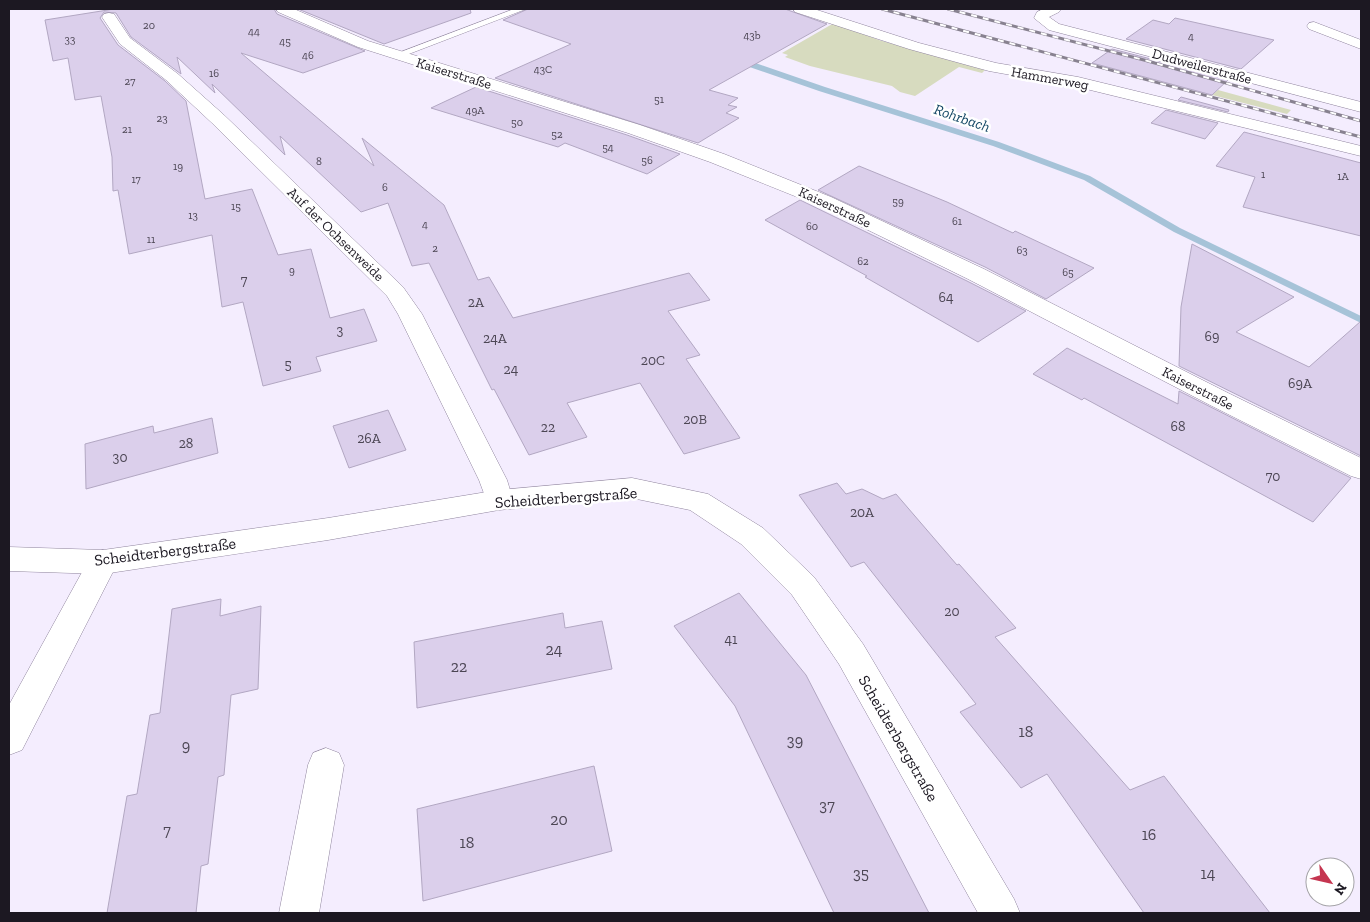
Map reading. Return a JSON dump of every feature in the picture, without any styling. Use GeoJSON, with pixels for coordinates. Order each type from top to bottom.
{"type":"FeatureCollection","features":[{"type":"Feature","properties":{"kind":"street","name":"Kaiserstraße"},"geometry":{"type":"LineString","coordinates":[[283,9],[363,44],[642,132],[726,162],[824,201],[976,274],[1219,399],[1361,469]]}},
{"type":"Feature","properties":{"kind":"street","name":"Hammerweg"},"geometry":{"type":"LineString","coordinates":[[800,9],[914,46],[995,68],[1078,82],[1361,151]]}},
{"type":"Feature","properties":{"kind":"street","name":"Dudweilerstraße"},"geometry":{"type":"LineString","coordinates":[[1054,9],[1042,15],[1041,18],[1044,22],[1054,27],[1361,107]]}},
{"type":"Feature","properties":{"kind":"street","name":"Auf der Ochsenweide"},"geometry":{"type":"LineString","coordinates":[[109,17],[125,41],[172,77],[218,119],[395,292],[410,314],[493,480],[499,500]]}},
{"type":"Feature","properties":{"kind":"street"},"geometry":{"type":"LineString","coordinates":[[1314,26],[1361,45]]}},
{"type":"Feature","properties":{"kind":"street","name":"Scheidterbergstraße"},"geometry":{"type":"LineString","coordinates":[[9,559],[103,562],[328,529],[499,500],[632,488],[698,501],[752,536],[803,586],[851,654],[1000,913]]}},
{"type":"Feature","properties":{"kind":"street"},"geometry":{"type":"LineString","coordinates":[[9,739],[103,562]]}},
{"type":"Feature","properties":{"kind":"street"},"geometry":{"type":"LineString","coordinates":[[299,913],[326,765]]}},
{"type":"Feature","properties":{"kind":"lane"},"geometry":{"type":"LineString","coordinates":[[398,55],[518,10]]}},
{"type":"Feature","properties":{"kind":"green space"},"geometry":{"type":"Polygon","coordinates":[[[834,23],[879,40],[985,70],[982,73],[959,67],[915,96],[900,92],[892,86],[810,66],[785,57],[788,55],[782,53],[834,23]]]}},
{"type":"Feature","properties":{"kind":"green space"},"geometry":{"type":"Polygon","coordinates":[[[1218,90],[1291,110],[1287,114],[1212,95],[1218,90]]]}},
{"type":"Feature","properties":{"kind":"building"},"geometry":{"type":"Polygon","coordinates":[[[114,9],[274,9],[277,14],[365,51],[303,73],[241,53],[374,166],[362,138],[444,205],[478,280],[489,277],[513,318],[689,273],[710,300],[668,311],[700,355],[686,359],[740,438],[684,454],[640,383],[567,403],[587,437],[529,455],[494,389],[492,390],[429,263],[412,266],[388,203],[361,212],[280,136],[285,155],[212,84],[215,93],[177,57],[181,74],[131,37],[116,13],[104,12],[100,18],[118,45],[165,81],[186,101],[205,199],[252,189],[278,255],[311,249],[330,318],[364,309],[377,341],[316,357],[321,371],[263,386],[243,302],[222,307],[212,235],[129,254],[118,190],[113,191],[112,157],[101,96],[75,100],[68,58],[53,61],[45,20],[114,9]]]}},
{"type":"Feature","properties":{"kind":"building"},"geometry":{"type":"Polygon","coordinates":[[[298,9],[470,9],[471,13],[384,44],[298,9]]]}},
{"type":"Feature","properties":{"kind":"building"},"geometry":{"type":"Polygon","coordinates":[[[528,9],[785,9],[827,24],[709,90],[738,98],[728,105],[737,107],[726,113],[739,118],[698,143],[495,78],[571,44],[503,20],[528,9]]]}},
{"type":"Feature","properties":{"kind":"building"},"geometry":{"type":"Polygon","coordinates":[[[1175,18],[1274,40],[1241,69],[1126,39],[1153,20],[1169,24],[1175,18]]]}},
{"type":"Feature","properties":{"kind":"building"},"geometry":{"type":"Polygon","coordinates":[[[1112,49],[1229,79],[1212,95],[1092,63],[1112,49]]]}},
{"type":"Feature","properties":{"kind":"building"},"geometry":{"type":"Polygon","coordinates":[[[476,87],[627,135],[680,154],[647,174],[565,143],[558,147],[431,108],[476,87]]]}},
{"type":"Feature","properties":{"kind":"building"},"geometry":{"type":"Polygon","coordinates":[[[1181,97],[1229,110],[1228,112],[1178,100],[1181,97]]]}},
{"type":"Feature","properties":{"kind":"building"},"geometry":{"type":"Polygon","coordinates":[[[1166,110],[1218,123],[1205,139],[1151,123],[1166,110]]]}},
{"type":"Feature","properties":{"kind":"building"},"geometry":{"type":"Polygon","coordinates":[[[1244,132],[1361,163],[1361,236],[1243,207],[1255,177],[1216,166],[1244,132]]]}},
{"type":"Feature","properties":{"kind":"building"},"geometry":{"type":"Polygon","coordinates":[[[859,166],[947,202],[1013,233],[1015,231],[1094,268],[1046,299],[985,267],[818,190],[859,166]]]}},
{"type":"Feature","properties":{"kind":"building"},"geometry":{"type":"Polygon","coordinates":[[[800,200],[1026,311],[978,342],[865,277],[867,276],[765,220],[800,200]]]}},
{"type":"Feature","properties":{"kind":"building"},"geometry":{"type":"Polygon","coordinates":[[[1192,244],[1294,297],[1236,332],[1309,367],[1361,321],[1361,456],[1179,366],[1181,307],[1192,244]]]}},
{"type":"Feature","properties":{"kind":"building"},"geometry":{"type":"Polygon","coordinates":[[[1067,348],[1178,404],[1179,391],[1351,478],[1313,522],[1084,398],[1082,400],[1033,374],[1067,348]]]}},
{"type":"Feature","properties":{"kind":"building"},"geometry":{"type":"Polygon","coordinates":[[[388,410],[406,450],[349,468],[333,426],[388,410]]]}},
{"type":"Feature","properties":{"kind":"building"},"geometry":{"type":"Polygon","coordinates":[[[212,418],[218,453],[86,489],[85,444],[153,426],[154,433],[212,418]]]}},
{"type":"Feature","properties":{"kind":"building"},"geometry":{"type":"Polygon","coordinates":[[[837,483],[846,494],[862,489],[883,499],[896,494],[957,565],[959,564],[1016,628],[995,637],[1130,790],[1164,776],[1270,913],[1144,913],[1047,774],[1021,788],[960,712],[976,704],[864,562],[851,567],[799,495],[837,483]]]}},
{"type":"Feature","properties":{"kind":"building"},"geometry":{"type":"Polygon","coordinates":[[[739,593],[806,675],[929,913],[834,913],[735,706],[674,626],[739,593]]]}},
{"type":"Feature","properties":{"kind":"building"},"geometry":{"type":"Polygon","coordinates":[[[221,599],[220,616],[261,606],[258,689],[231,695],[224,775],[218,777],[208,864],[201,866],[196,913],[107,913],[127,796],[137,794],[150,715],[160,713],[172,609],[221,599]]]}},
{"type":"Feature","properties":{"kind":"building"},"geometry":{"type":"Polygon","coordinates":[[[563,613],[565,628],[602,621],[612,669],[417,708],[414,642],[563,613]]]}},
{"type":"Feature","properties":{"kind":"building"},"geometry":{"type":"Polygon","coordinates":[[[594,766],[612,851],[423,901],[417,809],[594,766]]]}},
{"type":"Feature","properties":{"kind":"waterway","name":"Rohrbach"},"geometry":{"type":"LineString","coordinates":[[738,60],[822,89],[996,144],[1087,178],[1177,230],[1361,320]]}},
{"type":"Feature","properties":{"kind":"railway"},"geometry":{"type":"LineString","coordinates":[[882,9],[1361,137]]}},
{"type":"Feature","properties":{"kind":"railway"},"geometry":{"type":"LineString","coordinates":[[948,9],[1144,60],[1361,121]]}}]}
